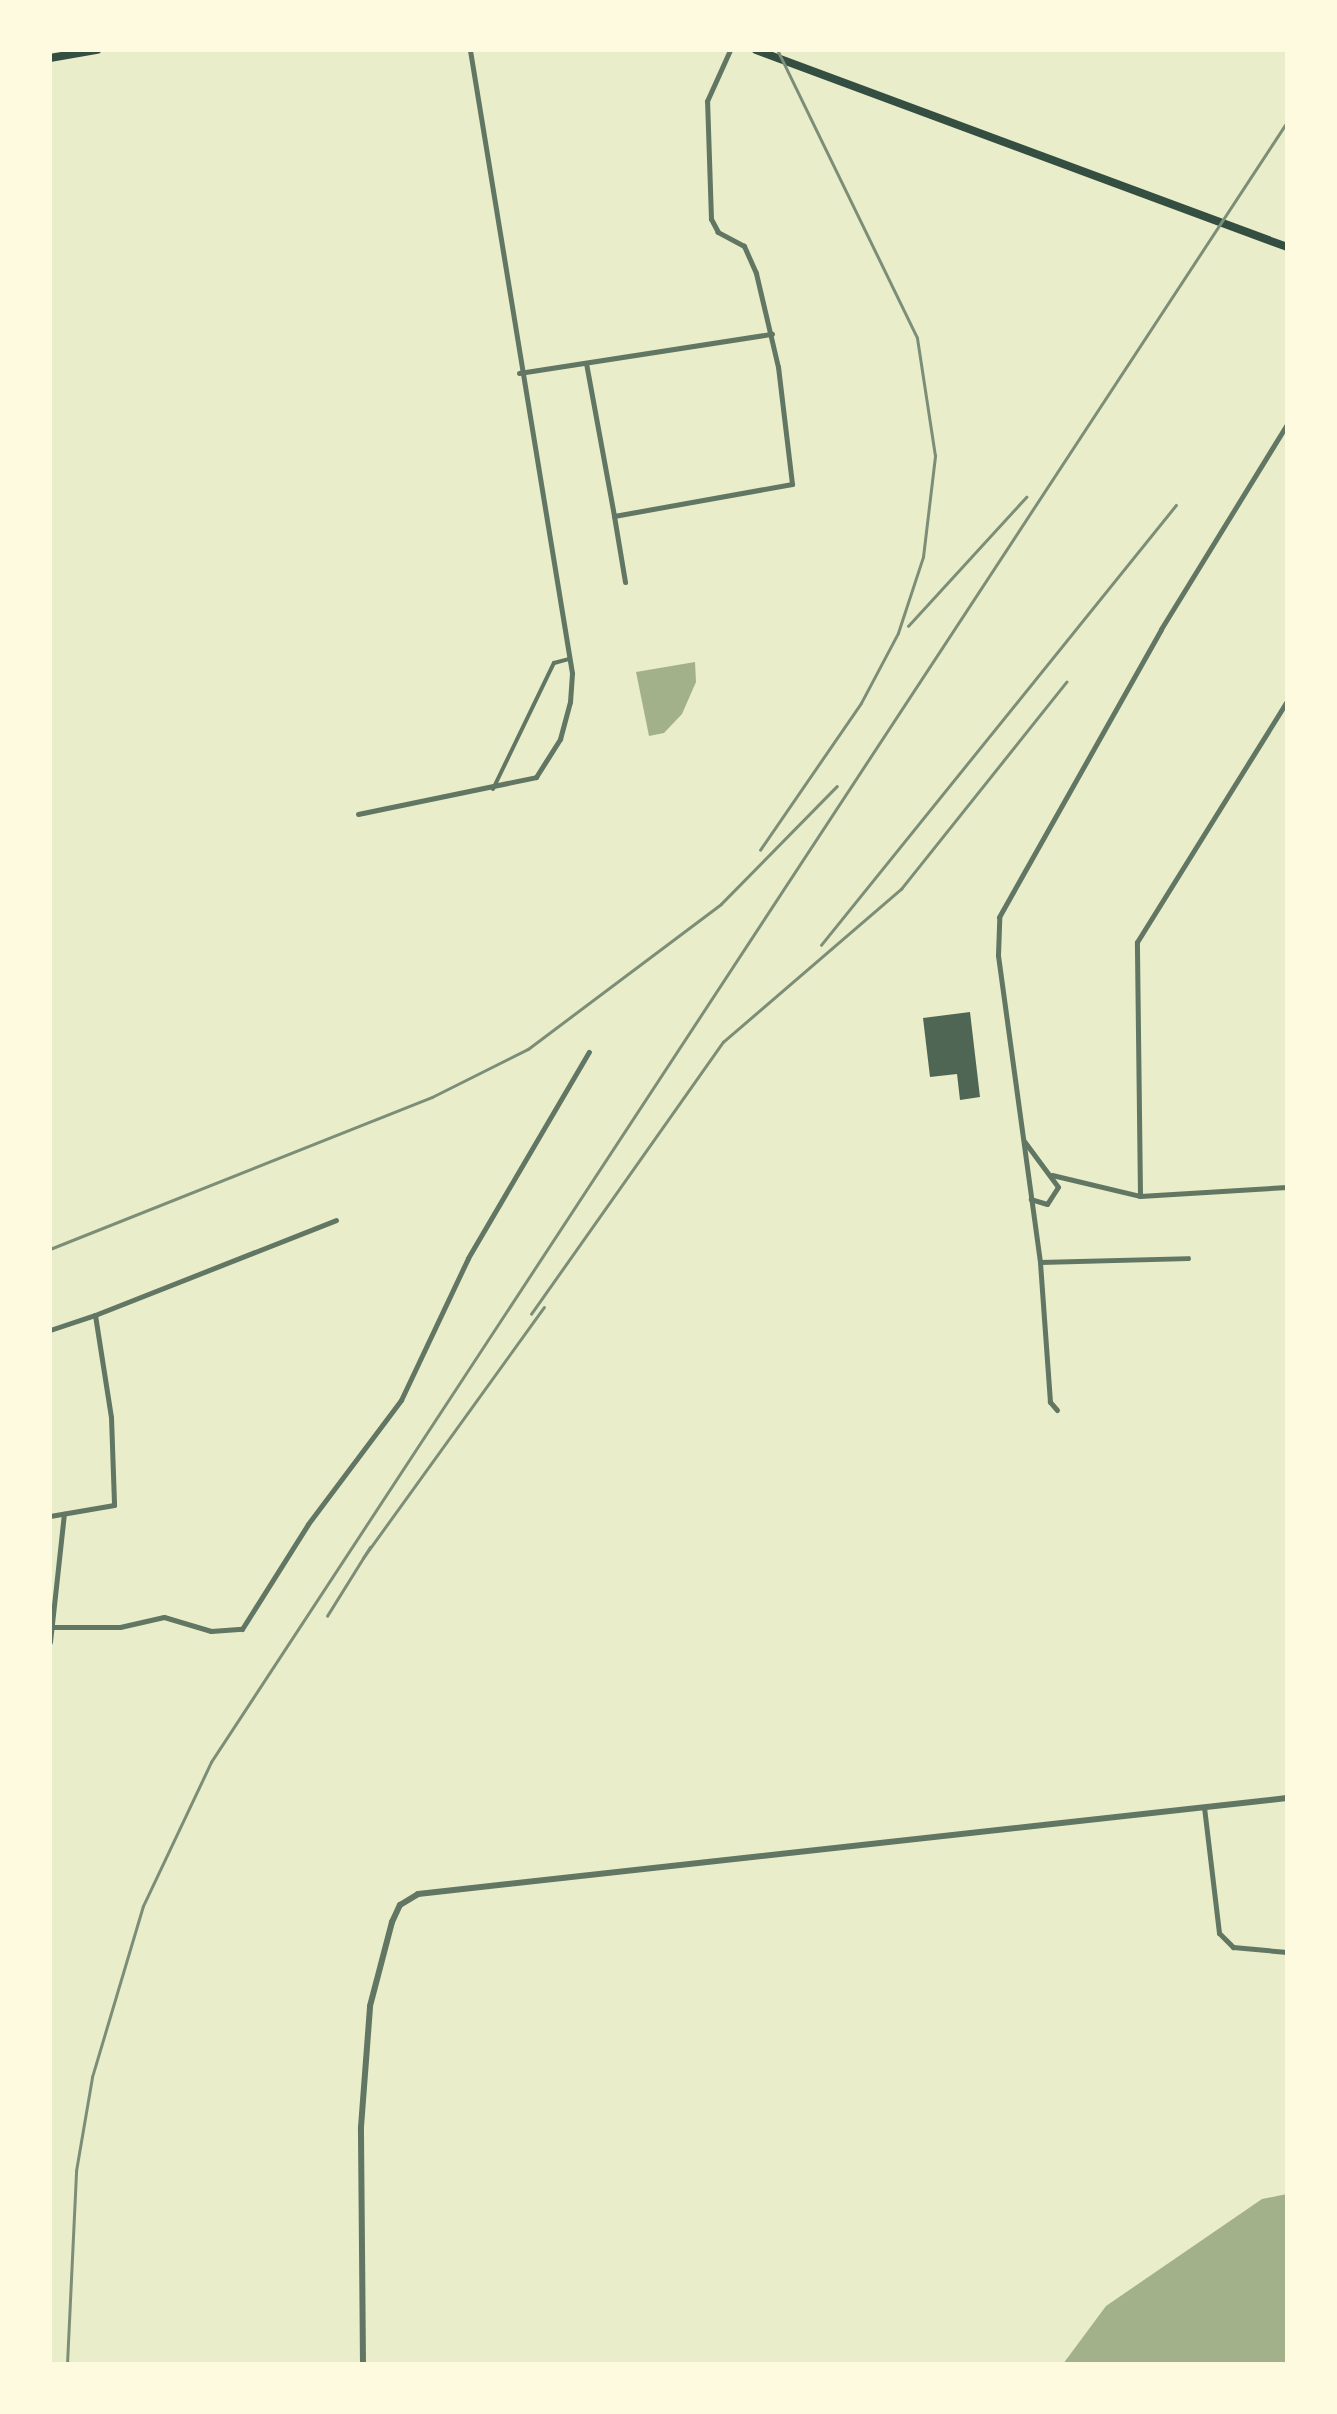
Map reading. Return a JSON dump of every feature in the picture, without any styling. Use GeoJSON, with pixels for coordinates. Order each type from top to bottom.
{"type":"FeatureCollection","features":[{"type":"Feature","properties":{"kind":"main road"},"geometry":{"type":"LineString","coordinates":[[50,58],[97,50]]}},
{"type":"Feature","properties":{"kind":"main road"},"geometry":{"type":"LineString","coordinates":[[756,50],[1287,247]]}},
{"type":"Feature","properties":{"kind":"street"},"geometry":{"type":"LineString","coordinates":[[358,814],[536,777],[548,764],[570,702],[569,658],[519,373],[470,50]]}},
{"type":"Feature","properties":{"kind":"street"},"geometry":{"type":"LineString","coordinates":[[614,516],[792,484],[772,334],[749,255],[711,219],[707,101],[730,50]]}},
{"type":"Feature","properties":{"kind":"street"},"geometry":{"type":"LineString","coordinates":[[519,373],[772,334]]}},
{"type":"Feature","properties":{"kind":"street"},"geometry":{"type":"LineString","coordinates":[[586,362],[624,582]]}},
{"type":"Feature","properties":{"kind":"street"},"geometry":{"type":"LineString","coordinates":[[1057,1410],[1050,1402],[1040,1262],[998,956],[1005,899],[1287,424]]}},
{"type":"Feature","properties":{"kind":"street"},"geometry":{"type":"LineString","coordinates":[[492,789],[554,663],[569,658]]}},
{"type":"Feature","properties":{"kind":"street"},"geometry":{"type":"LineString","coordinates":[[1140,1196],[1136,942],[1287,701]]}},
{"type":"Feature","properties":{"kind":"street"},"geometry":{"type":"LineString","coordinates":[[51,1627],[164,1616],[212,1631],[242,1629],[308,1524],[401,1400],[468,1258],[589,1052]]}},
{"type":"Feature","properties":{"kind":"street"},"geometry":{"type":"LineString","coordinates":[[1023,1140],[1052,1175],[1056,1199],[1048,1204],[1031,1199]]}},
{"type":"Feature","properties":{"kind":"street"},"geometry":{"type":"LineString","coordinates":[[1052,1175],[1140,1196],[1287,1188]]}},
{"type":"Feature","properties":{"kind":"street"},"geometry":{"type":"LineString","coordinates":[[50,1330],[336,1220]]}},
{"type":"Feature","properties":{"kind":"street"},"geometry":{"type":"LineString","coordinates":[[1040,1262],[1188,1258]]}},
{"type":"Feature","properties":{"kind":"street"},"geometry":{"type":"LineString","coordinates":[[50,1516],[114,1505],[111,1417],[95,1315]]}},
{"type":"Feature","properties":{"kind":"street"},"geometry":{"type":"LineString","coordinates":[[50,1642],[64,1514]]}},
{"type":"Feature","properties":{"kind":"street"},"geometry":{"type":"LineString","coordinates":[[363,2364],[360,2127],[370,2006],[400,1905],[418,1894],[1287,1798]]}},
{"type":"Feature","properties":{"kind":"street"},"geometry":{"type":"LineString","coordinates":[[1204,1806],[1219,1933],[1233,1947],[1287,1952]]}},
{"type":"Feature","properties":{"kind":"shaded area"},"geometry":{"type":"Polygon","coordinates":[[[695,662],[696,682],[682,714],[664,733],[649,736],[636,672],[695,662]]]}},
{"type":"Feature","properties":{"kind":"shaded area"},"geometry":{"type":"Polygon","coordinates":[[[1287,2194],[1287,2364],[1063,2364],[1106,2306],[1262,2199],[1287,2194]]]}},
{"type":"Feature","properties":{"kind":"building"},"geometry":{"type":"Polygon","coordinates":[[[970,1012],[980,1097],[960,1100],[957,1074],[930,1077],[923,1018],[970,1012]]]}},
{"type":"Feature","properties":{"kind":"railway"},"geometry":{"type":"LineString","coordinates":[[760,850],[861,703],[898,633],[923,557],[935,456],[917,338],[777,50]]}},
{"type":"Feature","properties":{"kind":"railway"},"geometry":{"type":"LineString","coordinates":[[67,2364],[76,2171],[92,2077],[143,1906],[211,1762],[1287,122]]}},
{"type":"Feature","properties":{"kind":"railway"},"geometry":{"type":"LineString","coordinates":[[908,626],[1026,497]]}},
{"type":"Feature","properties":{"kind":"railway"},"geometry":{"type":"LineString","coordinates":[[821,945],[1176,505]]}},
{"type":"Feature","properties":{"kind":"railway"},"geometry":{"type":"LineString","coordinates":[[531,1314],[723,1042],[901,889],[1066,682]]}},
{"type":"Feature","properties":{"kind":"railway"},"geometry":{"type":"LineString","coordinates":[[50,1249],[432,1097],[528,1049],[721,904],[837,786]]}},
{"type":"Feature","properties":{"kind":"railway"},"geometry":{"type":"LineString","coordinates":[[363,1558],[544,1307]]}},
{"type":"Feature","properties":{"kind":"railway"},"geometry":{"type":"LineString","coordinates":[[327,1616],[370,1547]]}}]}
